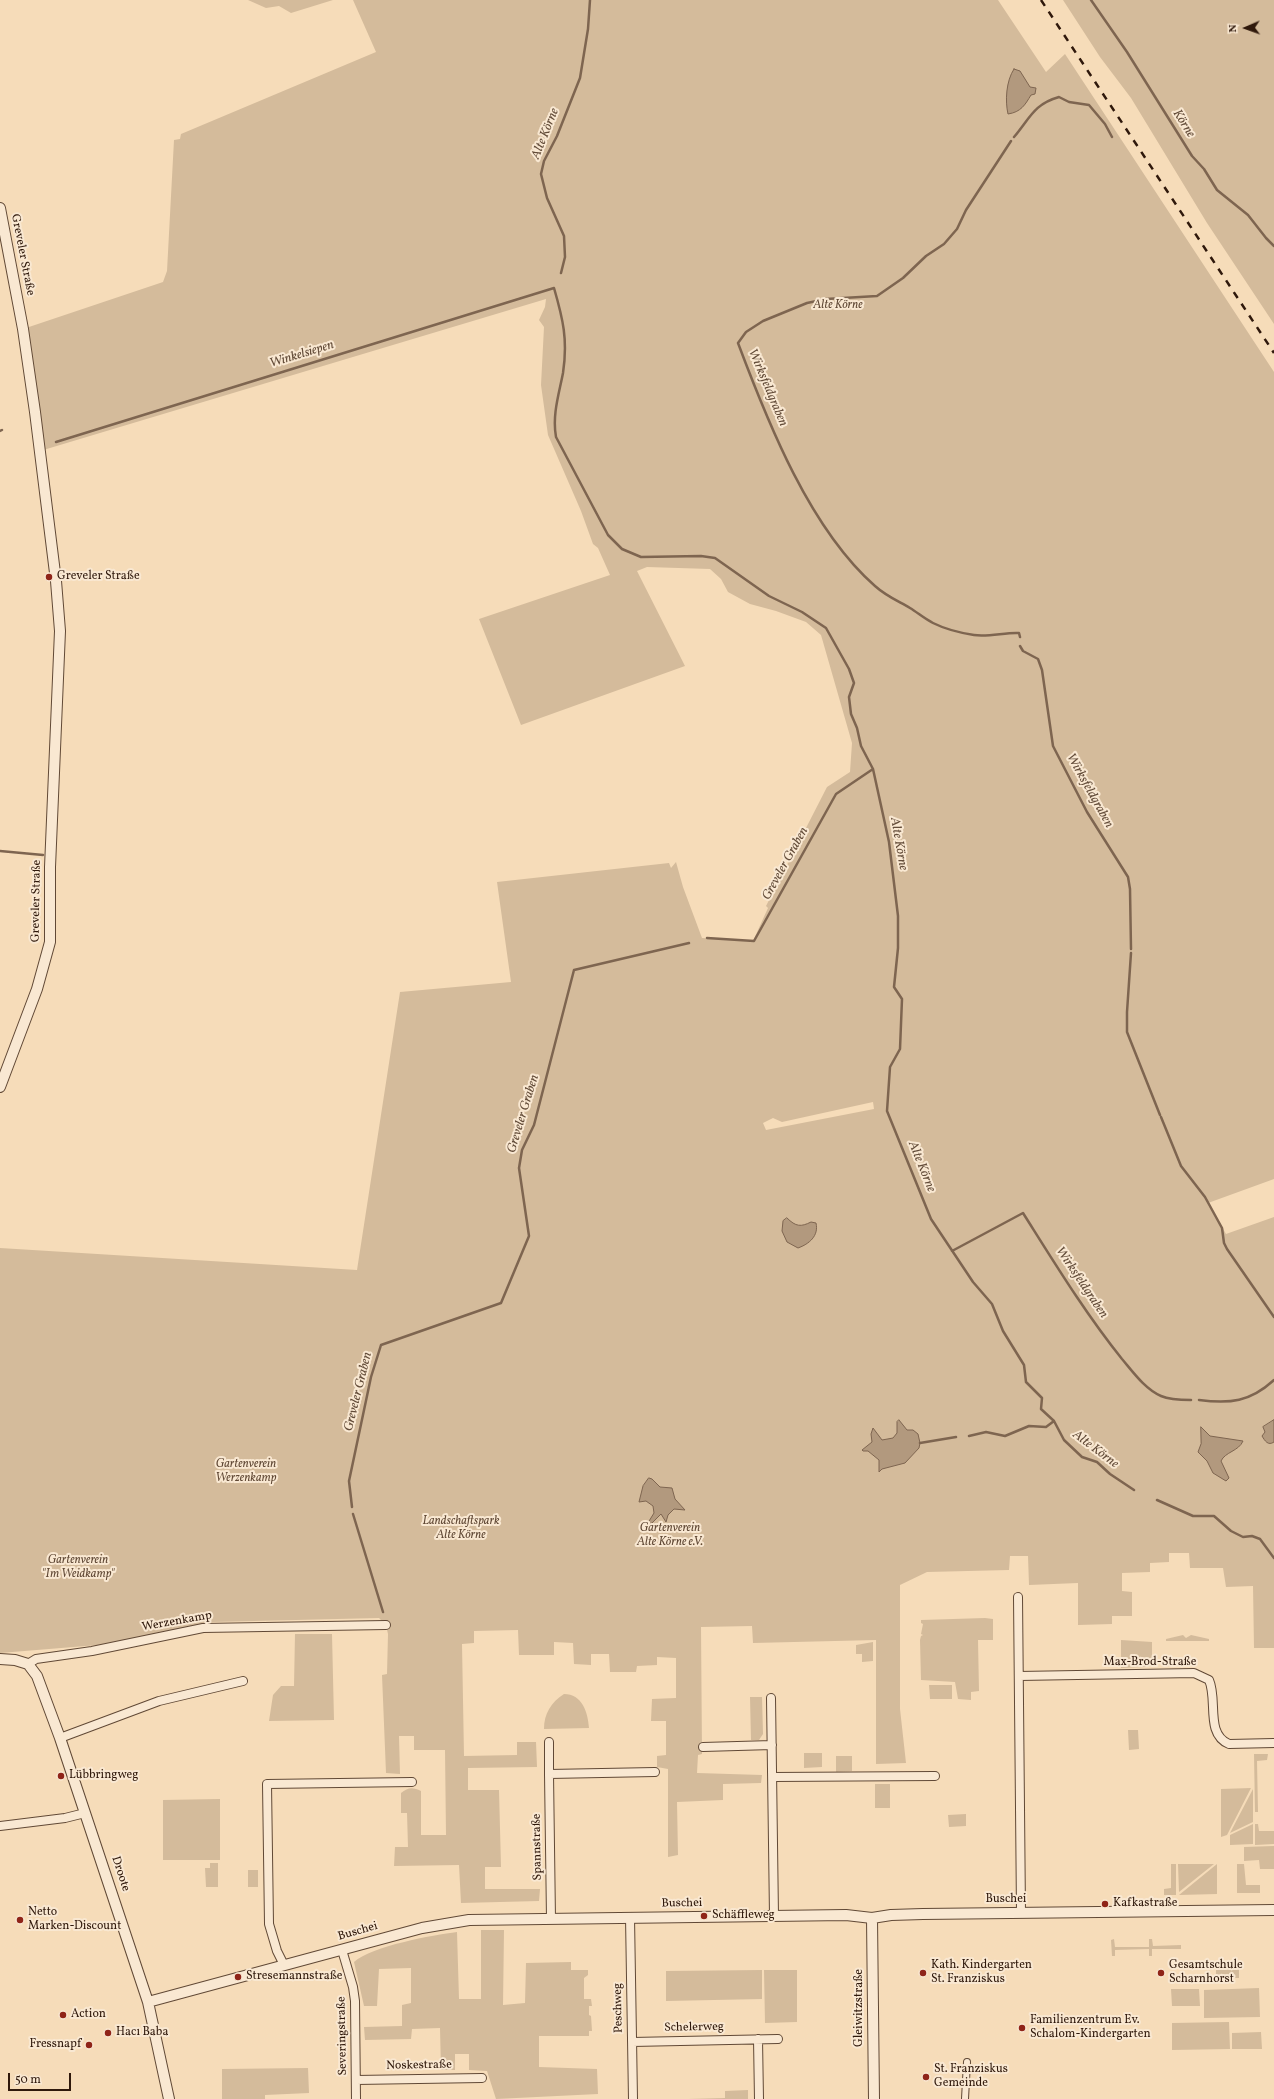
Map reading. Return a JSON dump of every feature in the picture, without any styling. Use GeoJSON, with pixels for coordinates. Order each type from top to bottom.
{"type":"FeatureCollection","features":[{"type":"Feature","properties":{"kind":"street","name":"Greveler Straße"},"geometry":{"type":"LineString","coordinates":[[0,208],[23,329],[34,404],[56,581],[60,631],[50,867],[50,942],[37,989],[0,1087]]}},
{"type":"Feature","properties":{"kind":"street"},"geometry":{"type":"LineString","coordinates":[[1018,1597],[1021,1913]]}},
{"type":"Feature","properties":{"kind":"street","name":"Werzenkamp"},"geometry":{"type":"LineString","coordinates":[[28,1664],[36,1658],[92,1651],[203,1628],[386,1625]]}},
{"type":"Feature","properties":{"kind":"street"},"geometry":{"type":"LineString","coordinates":[[0,1659],[15,1660],[28,1664]]}},
{"type":"Feature","properties":{"kind":"street","name":"Droote"},"geometry":{"type":"LineString","coordinates":[[28,1664],[37,1676],[60,1738],[148,2002],[168,2099]]}},
{"type":"Feature","properties":{"kind":"street","name":"Max-Brod-Straße"},"geometry":{"type":"LineString","coordinates":[[1019,1676],[1194,1673],[1203,1675],[1210,1680],[1213,1689],[1215,1729],[1217,1736],[1222,1741],[1233,1744],[1274,1743]]}},
{"type":"Feature","properties":{"kind":"street"},"geometry":{"type":"LineString","coordinates":[[60,1738],[159,1701],[243,1681]]}},
{"type":"Feature","properties":{"kind":"street"},"geometry":{"type":"LineString","coordinates":[[771,1698],[774,1916]]}},
{"type":"Feature","properties":{"kind":"street","name":"Spannstraße"},"geometry":{"type":"LineString","coordinates":[[548,1742],[552,1919]]}},
{"type":"Feature","properties":{"kind":"street"},"geometry":{"type":"LineString","coordinates":[[703,1747],[772,1745]]}},
{"type":"Feature","properties":{"kind":"street"},"geometry":{"type":"LineString","coordinates":[[549,1774],[655,1772]]}},
{"type":"Feature","properties":{"kind":"street"},"geometry":{"type":"LineString","coordinates":[[773,1777],[935,1776]]}},
{"type":"Feature","properties":{"kind":"street"},"geometry":{"type":"LineString","coordinates":[[284,1965],[277,1952],[269,1924],[267,1784],[412,1782]]}},
{"type":"Feature","properties":{"kind":"street"},"geometry":{"type":"LineString","coordinates":[[0,1826],[86,1814]]}},
{"type":"Feature","properties":{"kind":"street","name":"Buschei"},"geometry":{"type":"LineString","coordinates":[[148,2002],[439,1924],[469,1920],[858,1915],[872,1918],[891,1915],[1274,1910]]}},
{"type":"Feature","properties":{"kind":"street","name":"Peschweg"},"geometry":{"type":"LineString","coordinates":[[630,1917],[633,2099]]}},
{"type":"Feature","properties":{"kind":"street","name":"Gleiwitzstraße"},"geometry":{"type":"LineString","coordinates":[[872,1918],[874,2099]]}},
{"type":"Feature","properties":{"kind":"street","name":"Severingstraße"},"geometry":{"type":"LineString","coordinates":[[342,1950],[353,1987],[356,2099]]}},
{"type":"Feature","properties":{"kind":"street"},"geometry":{"type":"LineString","coordinates":[[758,2039],[759,2099]]}},
{"type":"Feature","properties":{"kind":"street","name":"Schelerweg"},"geometry":{"type":"LineString","coordinates":[[632,2042],[778,2039]]}},
{"type":"Feature","properties":{"kind":"street"},"geometry":{"type":"LineString","coordinates":[[965,2099],[967,2062]]}},
{"type":"Feature","properties":{"kind":"street","name":"Noskestraße"},"geometry":{"type":"LineString","coordinates":[[356,2080],[482,2078]]}},
{"type":"Feature","properties":{"kind":"green space"},"geometry":{"type":"Polygon","coordinates":[[[248,0],[333,0],[291,13],[279,6],[266,8],[248,0]]]}},
{"type":"Feature","properties":{"kind":"green space","name":"Alte Körne"},"geometry":{"type":"Polygon","coordinates":[[[353,0],[998,0],[1046,72],[1065,54],[1274,372],[1274,1179],[1208,1203],[1226,1234],[1274,1217],[1274,1648],[1254,1648],[1253,1586],[1226,1587],[1223,1568],[1190,1568],[1189,1553],[1169,1553],[1169,1562],[1150,1563],[1150,1572],[1122,1573],[1122,1591],[1132,1592],[1132,1616],[1112,1616],[1112,1624],[1078,1625],[1078,1583],[1029,1585],[1028,1556],[1010,1556],[1009,1570],[927,1572],[900,1585],[900,1709],[906,1763],[876,1764],[876,1640],[753,1643],[752,1626],[701,1627],[702,1754],[698,1755],[697,1773],[762,1775],[761,1783],[723,1784],[723,1800],[677,1802],[678,1855],[668,1857],[668,1769],[657,1767],[657,1756],[666,1755],[666,1721],[651,1721],[652,1699],[676,1698],[676,1658],[657,1657],[657,1665],[637,1666],[636,1672],[610,1672],[609,1654],[591,1654],[591,1665],[574,1664],[573,1643],[554,1642],[554,1655],[519,1655],[518,1630],[474,1631],[474,1643],[462,1644],[464,1756],[517,1755],[517,1742],[536,1742],[537,1767],[468,1768],[468,1790],[499,1790],[501,1867],[485,1867],[485,1889],[540,1889],[539,1901],[461,1903],[459,1865],[394,1866],[395,1847],[408,1847],[407,1813],[401,1813],[401,1793],[404,1791],[411,1788],[421,1791],[421,1835],[446,1835],[445,1750],[414,1750],[414,1736],[399,1736],[400,1774],[386,1773],[382,1675],[387,1674],[388,1634],[386,1625],[379,1618],[213,1622],[98,1645],[0,1653],[0,1248],[357,1270],[400,992],[511,982],[497,882],[669,863],[671,868],[676,862],[683,887],[702,938],[753,941],[768,908],[766,906],[827,787],[850,772],[852,743],[821,635],[806,622],[776,611],[750,604],[728,592],[721,579],[710,569],[647,567],[637,571],[685,666],[521,725],[479,619],[610,575],[598,548],[593,544],[581,511],[548,435],[541,385],[544,327],[539,320],[545,307],[546,299],[40,451],[23,329],[163,282],[167,271],[174,140],[180,139],[181,134],[376,52],[353,0]],[[873,1102],[782,1122],[773,1118],[763,1123],[766,1130],[874,1109],[873,1102]]]}},
{"type":"Feature","properties":{"kind":"green space"},"geometry":{"type":"Polygon","coordinates":[[[1063,0],[1274,0],[1274,324],[1207,223],[1131,98],[1100,57],[1063,0]]]}},
{"type":"Feature","properties":{"kind":"green space"},"geometry":{"type":"Polygon","coordinates":[[[993,1619],[993,1640],[978,1640],[979,1691],[971,1692],[971,1700],[958,1699],[955,1682],[921,1680],[920,1640],[921,1636],[923,1635],[921,1634],[923,1624],[921,1623],[921,1620],[993,1619]]]}},
{"type":"Feature","properties":{"kind":"green space"},"geometry":{"type":"Polygon","coordinates":[[[295,1634],[332,1634],[334,1720],[269,1721],[273,1695],[281,1686],[294,1686],[295,1634]]]}},
{"type":"Feature","properties":{"kind":"green space"},"geometry":{"type":"Polygon","coordinates":[[[1183,1635],[1186,1638],[1191,1635],[1209,1639],[1209,1641],[1166,1641],[1166,1639],[1183,1635]]]}},
{"type":"Feature","properties":{"kind":"green space"},"geometry":{"type":"Polygon","coordinates":[[[1121,1640],[1152,1642],[1152,1660],[1146,1660],[1146,1667],[1121,1668],[1121,1640]]]}},
{"type":"Feature","properties":{"kind":"green space"},"geometry":{"type":"Polygon","coordinates":[[[873,1642],[873,1661],[862,1662],[862,1654],[856,1654],[856,1645],[873,1642]]]}},
{"type":"Feature","properties":{"kind":"green space"},"geometry":{"type":"Polygon","coordinates":[[[929,1685],[952,1685],[952,1699],[930,1699],[929,1685]]]}},
{"type":"Feature","properties":{"kind":"green space"},"geometry":{"type":"Polygon","coordinates":[[[564,1694],[575,1697],[583,1705],[589,1728],[544,1729],[545,1718],[549,1709],[559,1697],[564,1694]]]}},
{"type":"Feature","properties":{"kind":"green space"},"geometry":{"type":"Polygon","coordinates":[[[750,1697],[762,1697],[763,1734],[759,1740],[751,1740],[750,1697]]]}},
{"type":"Feature","properties":{"kind":"green space"},"geometry":{"type":"Polygon","coordinates":[[[1128,1730],[1138,1730],[1139,1749],[1129,1750],[1128,1730]]]}},
{"type":"Feature","properties":{"kind":"green space"},"geometry":{"type":"Polygon","coordinates":[[[804,1753],[822,1753],[822,1767],[804,1768],[804,1753]]]}},
{"type":"Feature","properties":{"kind":"green space"},"geometry":{"type":"Polygon","coordinates":[[[1254,1754],[1268,1754],[1267,1760],[1257,1761],[1258,1812],[1255,1812],[1254,1754]]]}},
{"type":"Feature","properties":{"kind":"green space"},"geometry":{"type":"Polygon","coordinates":[[[836,1756],[852,1756],[852,1771],[836,1772],[836,1756]]]}},
{"type":"Feature","properties":{"kind":"green space"},"geometry":{"type":"Polygon","coordinates":[[[875,1784],[890,1784],[890,1808],[875,1808],[875,1784]]]}},
{"type":"Feature","properties":{"kind":"green space"},"geometry":{"type":"Polygon","coordinates":[[[1251,1788],[1227,1835],[1221,1837],[1221,1789],[1251,1788]]]}},
{"type":"Feature","properties":{"kind":"green space"},"geometry":{"type":"Polygon","coordinates":[[[1253,1789],[1253,1822],[1230,1833],[1253,1789]]]}},
{"type":"Feature","properties":{"kind":"green space"},"geometry":{"type":"Polygon","coordinates":[[[220,1799],[220,1860],[163,1860],[163,1800],[220,1799]]]}},
{"type":"Feature","properties":{"kind":"green space"},"geometry":{"type":"Polygon","coordinates":[[[966,1814],[966,1826],[949,1827],[948,1815],[966,1814]]]}},
{"type":"Feature","properties":{"kind":"green space"},"geometry":{"type":"Polygon","coordinates":[[[1253,1824],[1253,1844],[1230,1845],[1230,1835],[1253,1824]]]}},
{"type":"Feature","properties":{"kind":"green space"},"geometry":{"type":"Polygon","coordinates":[[[1255,1824],[1258,1824],[1259,1831],[1274,1831],[1274,1844],[1255,1845],[1255,1824]]]}},
{"type":"Feature","properties":{"kind":"green space"},"geometry":{"type":"Polygon","coordinates":[[[1274,1846],[1274,1869],[1260,1869],[1259,1860],[1244,1861],[1244,1847],[1274,1846]]]}},
{"type":"Feature","properties":{"kind":"green space"},"geometry":{"type":"Polygon","coordinates":[[[210,1863],[218,1863],[218,1887],[206,1887],[205,1868],[210,1868],[210,1863]]]}},
{"type":"Feature","properties":{"kind":"green space"},"geometry":{"type":"Polygon","coordinates":[[[1171,1864],[1176,1864],[1176,1895],[1164,1895],[1164,1889],[1171,1888],[1171,1864]]]}},
{"type":"Feature","properties":{"kind":"green space"},"geometry":{"type":"Polygon","coordinates":[[[1178,1864],[1214,1864],[1179,1892],[1178,1864]]]}},
{"type":"Feature","properties":{"kind":"green space"},"geometry":{"type":"Polygon","coordinates":[[[1217,1864],[1217,1894],[1179,1895],[1217,1864]]]}},
{"type":"Feature","properties":{"kind":"green space"},"geometry":{"type":"Polygon","coordinates":[[[1237,1864],[1244,1864],[1246,1885],[1260,1885],[1260,1893],[1237,1893],[1237,1864]]]}},
{"type":"Feature","properties":{"kind":"green space"},"geometry":{"type":"Polygon","coordinates":[[[248,1870],[258,1870],[258,1887],[248,1887],[248,1870]]]}},
{"type":"Feature","properties":{"kind":"green space"},"geometry":{"type":"Polygon","coordinates":[[[481,1930],[504,1930],[503,2005],[525,2003],[526,1963],[571,1962],[571,1970],[588,1970],[588,1975],[584,1978],[584,1999],[591,1999],[592,2006],[589,2006],[589,2015],[591,2016],[592,2031],[589,2031],[589,2036],[539,2036],[539,2067],[597,2069],[598,2094],[496,2099],[487,2071],[469,2070],[469,2054],[455,2054],[455,2070],[441,2070],[440,2028],[412,2029],[411,2039],[365,2040],[364,2027],[402,2026],[402,2005],[411,2003],[411,1968],[379,1969],[377,2006],[364,2006],[354,1962],[363,1956],[388,1946],[457,1932],[459,1999],[481,1999],[481,1930]]]}},
{"type":"Feature","properties":{"kind":"green space"},"geometry":{"type":"Polygon","coordinates":[[[1114,1939],[1115,1947],[1149,1947],[1149,1939],[1152,1939],[1153,1946],[1181,1945],[1181,1949],[1152,1949],[1152,1956],[1149,1956],[1149,1949],[1115,1950],[1115,1956],[1112,1956],[1111,1940],[1114,1939]]]}},
{"type":"Feature","properties":{"kind":"green space"},"geometry":{"type":"Polygon","coordinates":[[[1216,1962],[1239,1962],[1239,1978],[1216,1978],[1216,1962]]]}},
{"type":"Feature","properties":{"kind":"green space"},"geometry":{"type":"Polygon","coordinates":[[[762,1970],[762,1999],[666,2001],[666,1971],[762,1970]]]}},
{"type":"Feature","properties":{"kind":"green space"},"geometry":{"type":"Polygon","coordinates":[[[764,1970],[797,1970],[797,2022],[765,2023],[764,1970]]]}},
{"type":"Feature","properties":{"kind":"green space"},"geometry":{"type":"Polygon","coordinates":[[[1259,1988],[1260,2017],[1204,2018],[1204,1990],[1259,1988]]]}},
{"type":"Feature","properties":{"kind":"green space"},"geometry":{"type":"Polygon","coordinates":[[[1171,1989],[1199,1989],[1200,2006],[1172,2006],[1171,1989]]]}},
{"type":"Feature","properties":{"kind":"green space"},"geometry":{"type":"Polygon","coordinates":[[[1229,2022],[1230,2049],[1172,2050],[1172,2023],[1229,2022]]]}},
{"type":"Feature","properties":{"kind":"green space"},"geometry":{"type":"Polygon","coordinates":[[[1261,2032],[1262,2049],[1232,2049],[1232,2033],[1261,2032]]]}},
{"type":"Feature","properties":{"kind":"green space"},"geometry":{"type":"Polygon","coordinates":[[[308,2068],[309,2093],[265,2095],[265,2099],[222,2099],[222,2069],[308,2068]]]}},
{"type":"Feature","properties":{"kind":"green space"},"geometry":{"type":"Polygon","coordinates":[[[748,2090],[748,2099],[688,2099],[725,2098],[725,2091],[748,2090]]]}},
{"type":"Feature","properties":{"kind":"shaded area"},"geometry":{"type":"Polygon","coordinates":[[[1014,69],[1020,71],[1030,87],[1036,88],[1035,94],[1031,95],[1022,108],[1016,112],[1008,114],[1007,91],[1009,79],[1014,69]]]}},
{"type":"Feature","properties":{"kind":"shaded area"},"geometry":{"type":"Polygon","coordinates":[[[787,1218],[796,1225],[804,1225],[811,1222],[816,1223],[817,1228],[815,1236],[809,1242],[798,1248],[787,1242],[782,1231],[783,1221],[787,1218]]]}},
{"type":"Feature","properties":{"kind":"shaded area"},"geometry":{"type":"Polygon","coordinates":[[[899,1420],[907,1430],[913,1430],[918,1434],[920,1443],[919,1448],[905,1463],[882,1469],[879,1472],[879,1460],[868,1451],[862,1450],[872,1442],[871,1434],[873,1428],[882,1440],[893,1438],[897,1433],[897,1422],[899,1420]]]}},
{"type":"Feature","properties":{"kind":"shaded area"},"geometry":{"type":"Polygon","coordinates":[[[1274,1420],[1274,1442],[1268,1443],[1262,1436],[1265,1432],[1263,1427],[1274,1420]]]}},
{"type":"Feature","properties":{"kind":"shaded area"},"geometry":{"type":"Polygon","coordinates":[[[1201,1427],[1210,1436],[1243,1441],[1221,1461],[1229,1478],[1226,1481],[1213,1473],[1207,1461],[1198,1452],[1201,1444],[1201,1427]]]}},
{"type":"Feature","properties":{"kind":"shaded area"},"geometry":{"type":"Polygon","coordinates":[[[649,1478],[660,1487],[672,1488],[675,1499],[685,1510],[674,1509],[668,1515],[666,1522],[661,1514],[652,1523],[646,1526],[654,1513],[653,1506],[646,1501],[639,1502],[643,1486],[649,1478]]]}},
{"type":"Feature","properties":{"kind":"waterway","name":"Alte Körne"},"geometry":{"type":"LineString","coordinates":[[561,273],[565,257],[564,236],[547,198],[541,174],[544,161],[557,136],[580,78],[588,29],[590,0]]}},
{"type":"Feature","properties":{"kind":"waterway","name":"Körne"},"geometry":{"type":"LineString","coordinates":[[1091,0],[1127,52],[1192,156],[1204,169],[1217,190],[1248,215],[1274,246]]}},
{"type":"Feature","properties":{"kind":"waterway","name":"Wirksfeldgraben"},"geometry":{"type":"LineString","coordinates":[[1014,137],[1033,112],[1044,104],[1059,97],[1069,102],[1089,105],[1105,124],[1112,137]]}},
{"type":"Feature","properties":{"kind":"waterway","name":"Wirksfeldgraben"},"geometry":{"type":"LineString","coordinates":[[1011,141],[966,210],[957,229],[944,244],[926,256],[903,278],[877,296],[826,299],[807,303],[763,321],[746,332],[738,343],[777,440],[811,505],[830,535],[852,562],[875,586],[883,593],[938,625],[974,635],[984,636],[1019,633],[1020,637]]}},
{"type":"Feature","properties":{"kind":"waterway","name":"Alte Körne"},"geometry":{"type":"LineString","coordinates":[[56,442],[554,288],[560,310],[565,340],[563,373],[555,413],[556,437],[608,535],[622,549],[641,557],[701,556],[715,558],[769,596],[802,612],[826,628],[849,669],[854,683],[849,697],[851,714],[857,728],[861,746],[873,769],[889,842],[898,916],[898,948],[894,987],[902,999],[900,1049],[890,1067],[887,1111],[931,1219],[973,1282],[992,1304],[1003,1331],[1024,1365],[1026,1382],[1042,1398],[1041,1409],[1054,1421],[1064,1440],[1082,1457],[1097,1462],[1110,1474],[1134,1490]]}},
{"type":"Feature","properties":{"kind":"waterway","name":"Wirksfeldgraben"},"geometry":{"type":"LineString","coordinates":[[1020,646],[1023,651],[1038,659],[1042,670],[1053,746],[1087,812],[1128,877],[1130,889],[1131,949]]}},
{"type":"Feature","properties":{"kind":"waterway","name":"Greveler Graben"},"geometry":{"type":"LineString","coordinates":[[707,938],[754,941],[836,794],[873,769]]}},
{"type":"Feature","properties":{"kind":"waterway"},"geometry":{"type":"LineString","coordinates":[[0,851],[43,855]]}},
{"type":"Feature","properties":{"kind":"waterway","name":"Greveler Graben"},"geometry":{"type":"LineString","coordinates":[[352,1507],[349,1481],[371,1377],[381,1345],[501,1303],[529,1236],[519,1168],[522,1150],[534,1125],[574,970],[689,943]]}},
{"type":"Feature","properties":{"kind":"waterway","name":"Wirksfeldgraben"},"geometry":{"type":"LineString","coordinates":[[1131,953],[1127,1032],[1160,1115]]}},
{"type":"Feature","properties":{"kind":"waterway","name":"Wirksfeldgraben"},"geometry":{"type":"LineString","coordinates":[[1161,1117],[1181,1166],[1205,1197],[1222,1228],[1224,1243],[1227,1249],[1274,1317]]}},
{"type":"Feature","properties":{"kind":"waterway","name":"Wirksfeldgraben"},"geometry":{"type":"LineString","coordinates":[[952,1251],[1023,1213],[1083,1306],[1108,1342],[1135,1375],[1145,1385],[1161,1396],[1172,1399],[1191,1400]]}},
{"type":"Feature","properties":{"kind":"waterway","name":"Wirksfeldgraben"},"geometry":{"type":"LineString","coordinates":[[1199,1400],[1220,1402],[1239,1400],[1257,1393],[1274,1380]]}},
{"type":"Feature","properties":{"kind":"waterway"},"geometry":{"type":"LineString","coordinates":[[969,1436],[986,1432],[1005,1436],[1029,1426],[1046,1427],[1054,1421]]}},
{"type":"Feature","properties":{"kind":"waterway"},"geometry":{"type":"LineString","coordinates":[[920,1443],[956,1437]]}},
{"type":"Feature","properties":{"kind":"waterway","name":"Alte Körne"},"geometry":{"type":"LineString","coordinates":[[1157,1500],[1193,1516],[1214,1516],[1231,1531],[1243,1537],[1252,1536],[1260,1539],[1274,1558]]}},
{"type":"Feature","properties":{"kind":"waterway","name":"Greveler Graben"},"geometry":{"type":"LineString","coordinates":[[353,1514],[383,1612]]}},
{"type":"Feature","properties":{"kind":"railway"},"geometry":{"type":"LineString","coordinates":[[1041,0],[1274,353]]}},
{"type":"Feature","properties":{"kind":"place","name":"Greveler Straße"},"geometry":{"type":"Point","coordinates":[49,577]}},
{"type":"Feature","properties":{"kind":"place","name":"Lübbringweg"},"geometry":{"type":"Point","coordinates":[61,1776]}},
{"type":"Feature","properties":{"kind":"place","name":"Kafkastraße"},"geometry":{"type":"Point","coordinates":[1105,1904]}},
{"type":"Feature","properties":{"kind":"place","name":"Schäffleweg"},"geometry":{"type":"Point","coordinates":[704,1916]}},
{"type":"Feature","properties":{"kind":"place","name":"Netto Marken-Discount"},"geometry":{"type":"Point","coordinates":[20,1920]}},
{"type":"Feature","properties":{"kind":"place","name":"Kath. Kindergarten St. Franziskus"},"geometry":{"type":"Point","coordinates":[923,1973]}},
{"type":"Feature","properties":{"kind":"place","name":"Gesamtschule Scharnhorst"},"geometry":{"type":"Point","coordinates":[1161,1973]}},
{"type":"Feature","properties":{"kind":"place","name":"Stresemannstraße"},"geometry":{"type":"Point","coordinates":[238,1977]}},
{"type":"Feature","properties":{"kind":"place","name":"Action"},"geometry":{"type":"Point","coordinates":[63,2015]}},
{"type":"Feature","properties":{"kind":"place","name":"Familienzentrum Ev. Schalom-Kindergarten"},"geometry":{"type":"Point","coordinates":[1022,2028]}},
{"type":"Feature","properties":{"kind":"place","name":"Hacı Baba"},"geometry":{"type":"Point","coordinates":[108,2033]}},
{"type":"Feature","properties":{"kind":"place","name":"Fressnapf"},"geometry":{"type":"Point","coordinates":[89,2045]}},
{"type":"Feature","properties":{"kind":"place","name":"St. Franziskus Gemeinde"},"geometry":{"type":"Point","coordinates":[926,2077]}},
{"type":"Feature","properties":{"kind":"water label","name":"Winkelsiepen"},"geometry":{"type":"Point","coordinates":[302,355]}},
{"type":"Feature","properties":{"kind":"park label","name":"Gartenverein Werzenkamp"},"geometry":{"type":"Point","coordinates":[246,1472]}},
{"type":"Feature","properties":{"kind":"park label","name":"Landschaftspark Alte Körne"},"geometry":{"type":"Point","coordinates":[461,1529]}},
{"type":"Feature","properties":{"kind":"park label","name":"Gartenverein Alte Körne e.V."},"geometry":{"type":"Point","coordinates":[670,1536]}},
{"type":"Feature","properties":{"kind":"park label","name":"Gartenverein \"Im Weidkamp\""},"geometry":{"type":"Point","coordinates":[78,1568]}}]}
